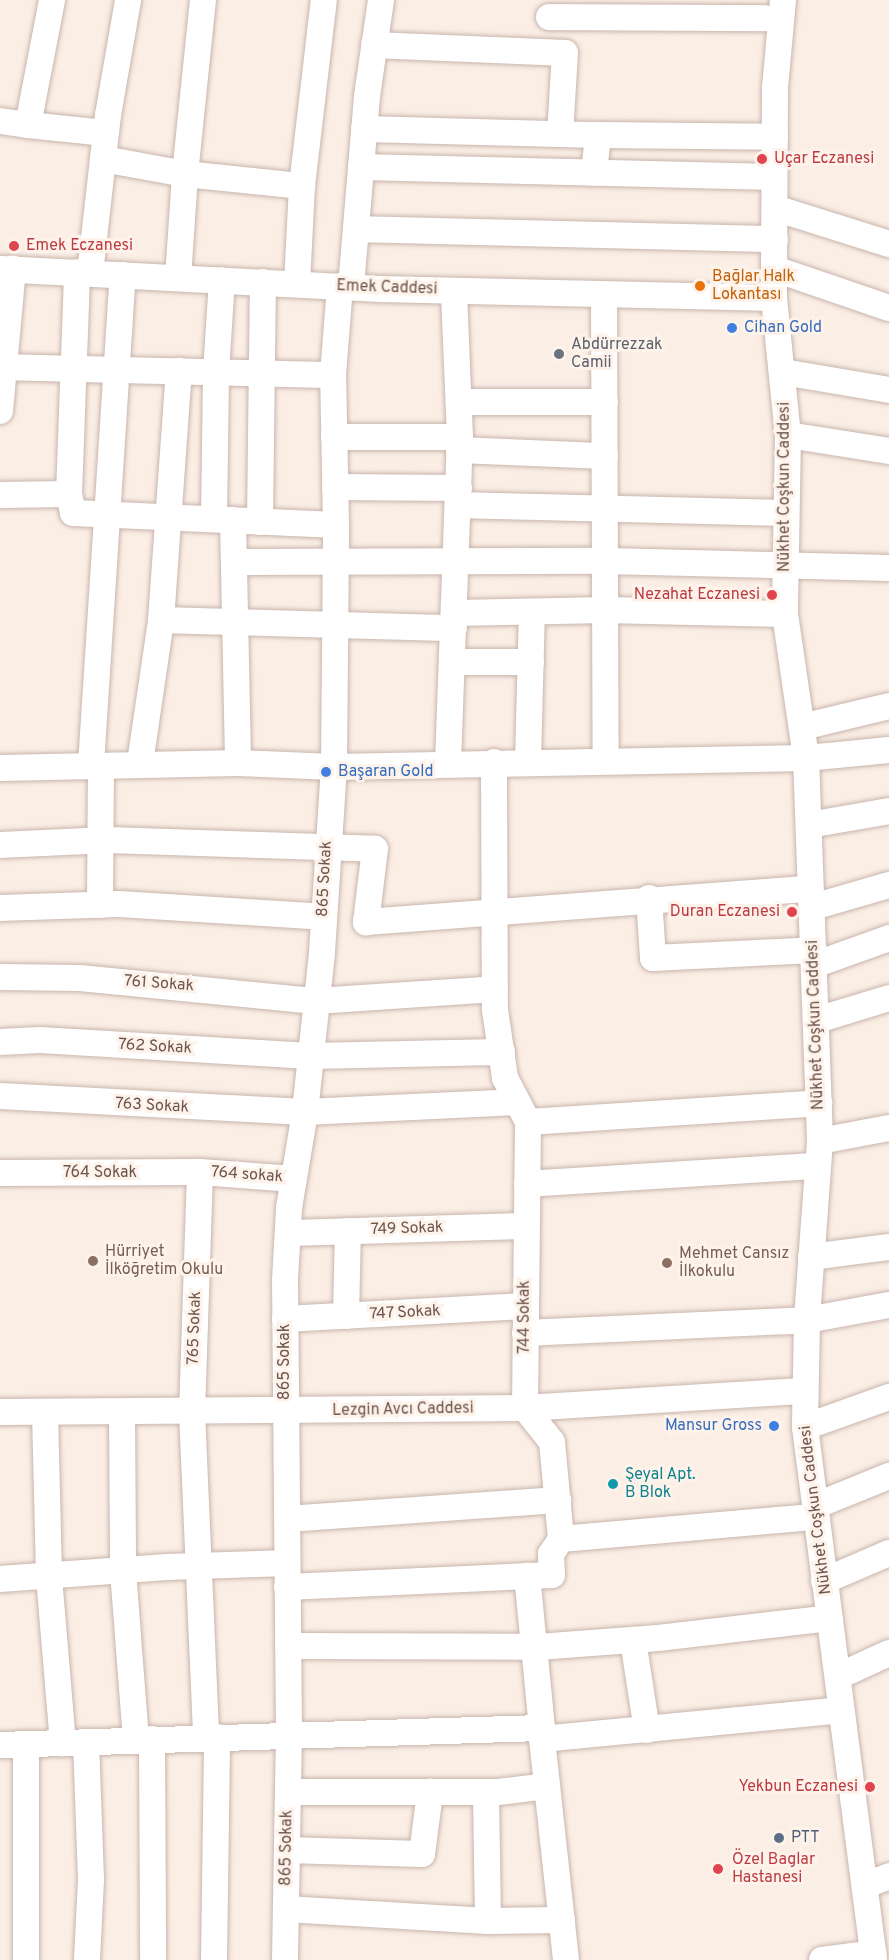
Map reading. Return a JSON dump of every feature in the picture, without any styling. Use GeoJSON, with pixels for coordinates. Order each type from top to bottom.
{"type":"FeatureCollection","features":[{"type":"Feature","properties":{"kind":"street"},"geometry":{"type":"LineString","coordinates":[[28,125],[52,0]]}},
{"type":"Feature","properties":{"kind":"street"},"geometry":{"type":"LineString","coordinates":[[128,0],[83,273],[72,369],[69,494],[73,513],[336,525]]}},
{"type":"Feature","properties":{"kind":"street"},"geometry":{"type":"LineString","coordinates":[[178,278],[185,174],[202,0]]}},
{"type":"Feature","properties":{"kind":"street"},"geometry":{"type":"LineString","coordinates":[[297,284],[302,186],[324,0]]}},
{"type":"Feature","properties":{"kind":"street","name":"865 Sokak"},"geometry":{"type":"LineString","coordinates":[[285,1960],[289,1734],[285,1319],[288,1233],[311,1056],[334,767],[336,525],[333,375],[345,287],[356,229],[364,129],[381,0]]}},
{"type":"Feature","properties":{"kind":"street"},"geometry":{"type":"LineString","coordinates":[[775,88],[783,0]]}},
{"type":"Feature","properties":{"kind":"street"},"geometry":{"type":"LineString","coordinates":[[546,52],[550,8],[765,9],[775,88]]}},
{"type":"Feature","properties":{"kind":"street"},"geometry":{"type":"LineString","coordinates":[[374,45],[565,53],[560,134]]}},
{"type":"Feature","properties":{"kind":"street","name":"Nükhet Coşkun Caddesi"},"geometry":{"type":"LineString","coordinates":[[775,88],[774,298],[788,435],[784,513],[785,614],[806,758],[820,1141],[816,1166],[807,1320],[805,1427],[824,1581],[839,1676],[841,1710],[878,1881],[874,1957]]}},
{"type":"Feature","properties":{"kind":"street"},"geometry":{"type":"LineString","coordinates":[[0,121],[106,133]]}},
{"type":"Feature","properties":{"kind":"street"},"geometry":{"type":"LineString","coordinates":[[364,129],[775,137]]}},
{"type":"Feature","properties":{"kind":"street"},"geometry":{"type":"LineString","coordinates":[[594,173],[598,135]]}},
{"type":"Feature","properties":{"kind":"street"},"geometry":{"type":"LineString","coordinates":[[103,159],[185,174],[302,186]]}},
{"type":"Feature","properties":{"kind":"street"},"geometry":{"type":"LineString","coordinates":[[361,167],[774,177]]}},
{"type":"Feature","properties":{"kind":"street"},"geometry":{"type":"LineString","coordinates":[[775,208],[889,244]]}},
{"type":"Feature","properties":{"kind":"street"},"geometry":{"type":"LineString","coordinates":[[356,229],[775,239]]}},
{"type":"Feature","properties":{"kind":"street"},"geometry":{"type":"LineString","coordinates":[[0,411],[7,269]]}},
{"type":"Feature","properties":{"kind":"street","name":"Emek Caddesi"},"geometry":{"type":"LineString","coordinates":[[7,269],[345,287],[604,296],[774,298]]}},
{"type":"Feature","properties":{"kind":"street"},"geometry":{"type":"LineString","coordinates":[[775,269],[889,308]]}},
{"type":"Feature","properties":{"kind":"street"},"geometry":{"type":"LineString","coordinates":[[100,905],[100,841],[96,766],[106,514],[123,275]]}},
{"type":"Feature","properties":{"kind":"street"},"geometry":{"type":"LineString","coordinates":[[222,280],[216,372],[224,520],[234,562],[238,763]]}},
{"type":"Feature","properties":{"kind":"street"},"geometry":{"type":"LineString","coordinates":[[260,522],[263,282]]}},
{"type":"Feature","properties":{"kind":"street"},"geometry":{"type":"LineString","coordinates":[[448,763],[459,496],[460,402],[454,291]]}},
{"type":"Feature","properties":{"kind":"street"},"geometry":{"type":"LineString","coordinates":[[604,296],[606,760]]}},
{"type":"Feature","properties":{"kind":"street"},"geometry":{"type":"LineString","coordinates":[[2,367],[333,375]]}},
{"type":"Feature","properties":{"kind":"street"},"geometry":{"type":"LineString","coordinates":[[140,764],[161,620],[179,371]]}},
{"type":"Feature","properties":{"kind":"street"},"geometry":{"type":"LineString","coordinates":[[783,372],[889,390]]}},
{"type":"Feature","properties":{"kind":"street"},"geometry":{"type":"LineString","coordinates":[[460,402],[605,402]]}},
{"type":"Feature","properties":{"kind":"street"},"geometry":{"type":"LineString","coordinates":[[788,435],[889,451]]}},
{"type":"Feature","properties":{"kind":"street"},"geometry":{"type":"LineString","coordinates":[[334,437],[459,443],[605,456]]}},
{"type":"Feature","properties":{"kind":"street"},"geometry":{"type":"LineString","coordinates":[[335,487],[605,507],[784,513]]}},
{"type":"Feature","properties":{"kind":"street"},"geometry":{"type":"LineString","coordinates":[[0,495],[69,494]]}},
{"type":"Feature","properties":{"kind":"street"},"geometry":{"type":"LineString","coordinates":[[234,562],[335,559],[456,562],[606,561],[786,563],[889,568]]}},
{"type":"Feature","properties":{"kind":"street"},"geometry":{"type":"LineString","coordinates":[[161,620],[335,625],[454,620],[532,612],[606,610],[785,614]]}},
{"type":"Feature","properties":{"kind":"street"},"geometry":{"type":"LineString","coordinates":[[528,761],[532,612]]}},
{"type":"Feature","properties":{"kind":"street"},"geometry":{"type":"LineString","coordinates":[[452,662],[531,662]]}},
{"type":"Feature","properties":{"kind":"street"},"geometry":{"type":"LineString","coordinates":[[802,728],[889,706]]}},
{"type":"Feature","properties":{"kind":"street"},"geometry":{"type":"LineString","coordinates":[[0,768],[238,763],[334,767],[528,761],[806,758],[889,750]]}},
{"type":"Feature","properties":{"kind":"street"},"geometry":{"type":"LineString","coordinates":[[494,762],[495,989],[505,1078],[523,1112]]}},
{"type":"Feature","properties":{"kind":"street"},"geometry":{"type":"LineString","coordinates":[[809,825],[889,811]]}},
{"type":"Feature","properties":{"kind":"street"},"geometry":{"type":"LineString","coordinates":[[0,827],[0,845],[100,841],[375,849],[366,922]]}},
{"type":"Feature","properties":{"kind":"street"},"geometry":{"type":"LineString","coordinates":[[0,908],[100,905],[323,922],[366,922],[495,913],[649,898],[811,898],[889,885]]}},
{"type":"Feature","properties":{"kind":"street"},"geometry":{"type":"LineString","coordinates":[[649,898],[653,958],[814,957],[889,938]]}},
{"type":"Feature","properties":{"kind":"street","name":"761 Sokak"},"geometry":{"type":"LineString","coordinates":[[0,977],[92,979],[316,1000],[495,989]]}},
{"type":"Feature","properties":{"kind":"street"},"geometry":{"type":"LineString","coordinates":[[817,1020],[887,1004]]}},
{"type":"Feature","properties":{"kind":"street","name":"762 Sokak"},"geometry":{"type":"LineString","coordinates":[[0,1042],[40,1040],[311,1056],[501,1052]]}},
{"type":"Feature","properties":{"kind":"street","name":"763 Sokak"},"geometry":{"type":"LineString","coordinates":[[0,1096],[305,1112],[523,1112],[819,1104]]}},
{"type":"Feature","properties":{"kind":"street","name":"744 Sokak"},"geometry":{"type":"LineString","coordinates":[[523,1112],[527,1184],[525,1408]]}},
{"type":"Feature","properties":{"kind":"street"},"geometry":{"type":"LineString","coordinates":[[820,1141],[889,1128]]}},
{"type":"Feature","properties":{"kind":"street"},"geometry":{"type":"LineString","coordinates":[[527,1184],[816,1166]]}},
{"type":"Feature","properties":{"kind":"street","name":"764 sokak"},"geometry":{"type":"LineString","coordinates":[[200,1172],[294,1179]]}},
{"type":"Feature","properties":{"kind":"street","name":"764 Sokak"},"geometry":{"type":"LineString","coordinates":[[0,1173],[200,1172]]}},
{"type":"Feature","properties":{"kind":"street","name":"765 Sokak"},"geometry":{"type":"LineString","coordinates":[[200,1172],[192,1412],[198,1566],[212,1737],[214,1960]]}},
{"type":"Feature","properties":{"kind":"street","name":"749 Sokak"},"geometry":{"type":"LineString","coordinates":[[288,1233],[525,1226]]}},
{"type":"Feature","properties":{"kind":"street"},"geometry":{"type":"LineString","coordinates":[[346,1316],[348,1231]]}},
{"type":"Feature","properties":{"kind":"street"},"geometry":{"type":"LineString","coordinates":[[811,1257],[889,1247]]}},
{"type":"Feature","properties":{"kind":"street"},"geometry":{"type":"LineString","coordinates":[[525,1333],[807,1320],[889,1305]]}},
{"type":"Feature","properties":{"kind":"street","name":"747 Sokak"},"geometry":{"type":"LineString","coordinates":[[285,1319],[525,1306]]}},
{"type":"Feature","properties":{"kind":"street","name":"Lezgin Avcı Caddesi"},"geometry":{"type":"LineString","coordinates":[[0,1412],[286,1412],[525,1408],[805,1391]]}},
{"type":"Feature","properties":{"kind":"street"},"geometry":{"type":"LineString","coordinates":[[805,1427],[889,1397]]}},
{"type":"Feature","properties":{"kind":"street"},"geometry":{"type":"LineString","coordinates":[[0,1579],[198,1566],[287,1575],[552,1575],[551,1554],[561,1539],[552,1442],[525,1408]]}},
{"type":"Feature","properties":{"kind":"street"},"geometry":{"type":"LineString","coordinates":[[45,1412],[49,1577],[74,1742],[91,1880],[87,1960]]}},
{"type":"Feature","properties":{"kind":"street"},"geometry":{"type":"LineString","coordinates":[[122,1412],[123,1571],[144,1739],[153,1960]]}},
{"type":"Feature","properties":{"kind":"street"},"geometry":{"type":"LineString","coordinates":[[561,1539],[815,1512],[889,1476]]}},
{"type":"Feature","properties":{"kind":"street"},"geometry":{"type":"LineString","coordinates":[[287,1519],[558,1500]]}},
{"type":"Feature","properties":{"kind":"street"},"geometry":{"type":"LineString","coordinates":[[824,1581],[889,1553]]}},
{"type":"Feature","properties":{"kind":"street"},"geometry":{"type":"LineString","coordinates":[[527,1576],[566,1960]]}},
{"type":"Feature","properties":{"kind":"street"},"geometry":{"type":"LineString","coordinates":[[288,1646],[533,1647],[633,1640],[830,1618]]}},
{"type":"Feature","properties":{"kind":"street"},"geometry":{"type":"LineString","coordinates":[[633,1640],[647,1730]]}},
{"type":"Feature","properties":{"kind":"street"},"geometry":{"type":"LineString","coordinates":[[839,1676],[889,1653]]}},
{"type":"Feature","properties":{"kind":"street"},"geometry":{"type":"LineString","coordinates":[[0,1745],[289,1734],[542,1734],[647,1730],[841,1710]]}},
{"type":"Feature","properties":{"kind":"street"},"geometry":{"type":"LineString","coordinates":[[26,1744],[26,1960]]}},
{"type":"Feature","properties":{"kind":"street"},"geometry":{"type":"LineString","coordinates":[[288,1792],[486,1792],[547,1786]]}},
{"type":"Feature","properties":{"kind":"street"},"geometry":{"type":"LineString","coordinates":[[287,1850],[423,1854],[430,1792]]}},
{"type":"Feature","properties":{"kind":"street"},"geometry":{"type":"LineString","coordinates":[[486,1792],[488,1921]]}},
{"type":"Feature","properties":{"kind":"street"},"geometry":{"type":"LineString","coordinates":[[286,1909],[488,1921],[562,1920]]}},
{"type":"Feature","properties":{"kind":"street"},"geometry":{"type":"LineString","coordinates":[[822,1960],[874,1957]]}},
{"type":"Feature","properties":{"kind":"place","name":"Uçar Eczanesi"},"geometry":{"type":"Point","coordinates":[762,159]}},
{"type":"Feature","properties":{"kind":"place","name":"Emek Eczanesi"},"geometry":{"type":"Point","coordinates":[14,246]}},
{"type":"Feature","properties":{"kind":"place","name":"Bağlar Halk Lokantası"},"geometry":{"type":"Point","coordinates":[700,286]}},
{"type":"Feature","properties":{"kind":"place","name":"Cihan Gold"},"geometry":{"type":"Point","coordinates":[732,328]}},
{"type":"Feature","properties":{"kind":"place","name":"Abdürrezzak Camii"},"geometry":{"type":"Point","coordinates":[559,354]}},
{"type":"Feature","properties":{"kind":"place","name":"Nezahat Eczanesi"},"geometry":{"type":"Point","coordinates":[772,595]}},
{"type":"Feature","properties":{"kind":"place","name":"Başaran Gold"},"geometry":{"type":"Point","coordinates":[326,772]}},
{"type":"Feature","properties":{"kind":"place","name":"Duran Eczanesi"},"geometry":{"type":"Point","coordinates":[792,912]}},
{"type":"Feature","properties":{"kind":"place","name":"Hürriyet İlköğretim Okulu"},"geometry":{"type":"Point","coordinates":[93,1261]}},
{"type":"Feature","properties":{"kind":"place","name":"Mehmet Cansız İlkokulu"},"geometry":{"type":"Point","coordinates":[667,1263]}},
{"type":"Feature","properties":{"kind":"place","name":"Mansur Gross"},"geometry":{"type":"Point","coordinates":[774,1426]}},
{"type":"Feature","properties":{"kind":"place","name":"Şeyal Apt. B Blok"},"geometry":{"type":"Point","coordinates":[613,1484]}},
{"type":"Feature","properties":{"kind":"place","name":"Yekbun Eczanesi"},"geometry":{"type":"Point","coordinates":[870,1787]}},
{"type":"Feature","properties":{"kind":"place","name":"PTT"},"geometry":{"type":"Point","coordinates":[779,1838]}},
{"type":"Feature","properties":{"kind":"place","name":"Özel Baglar Hastanesi"},"geometry":{"type":"Point","coordinates":[718,1869]}}]}
